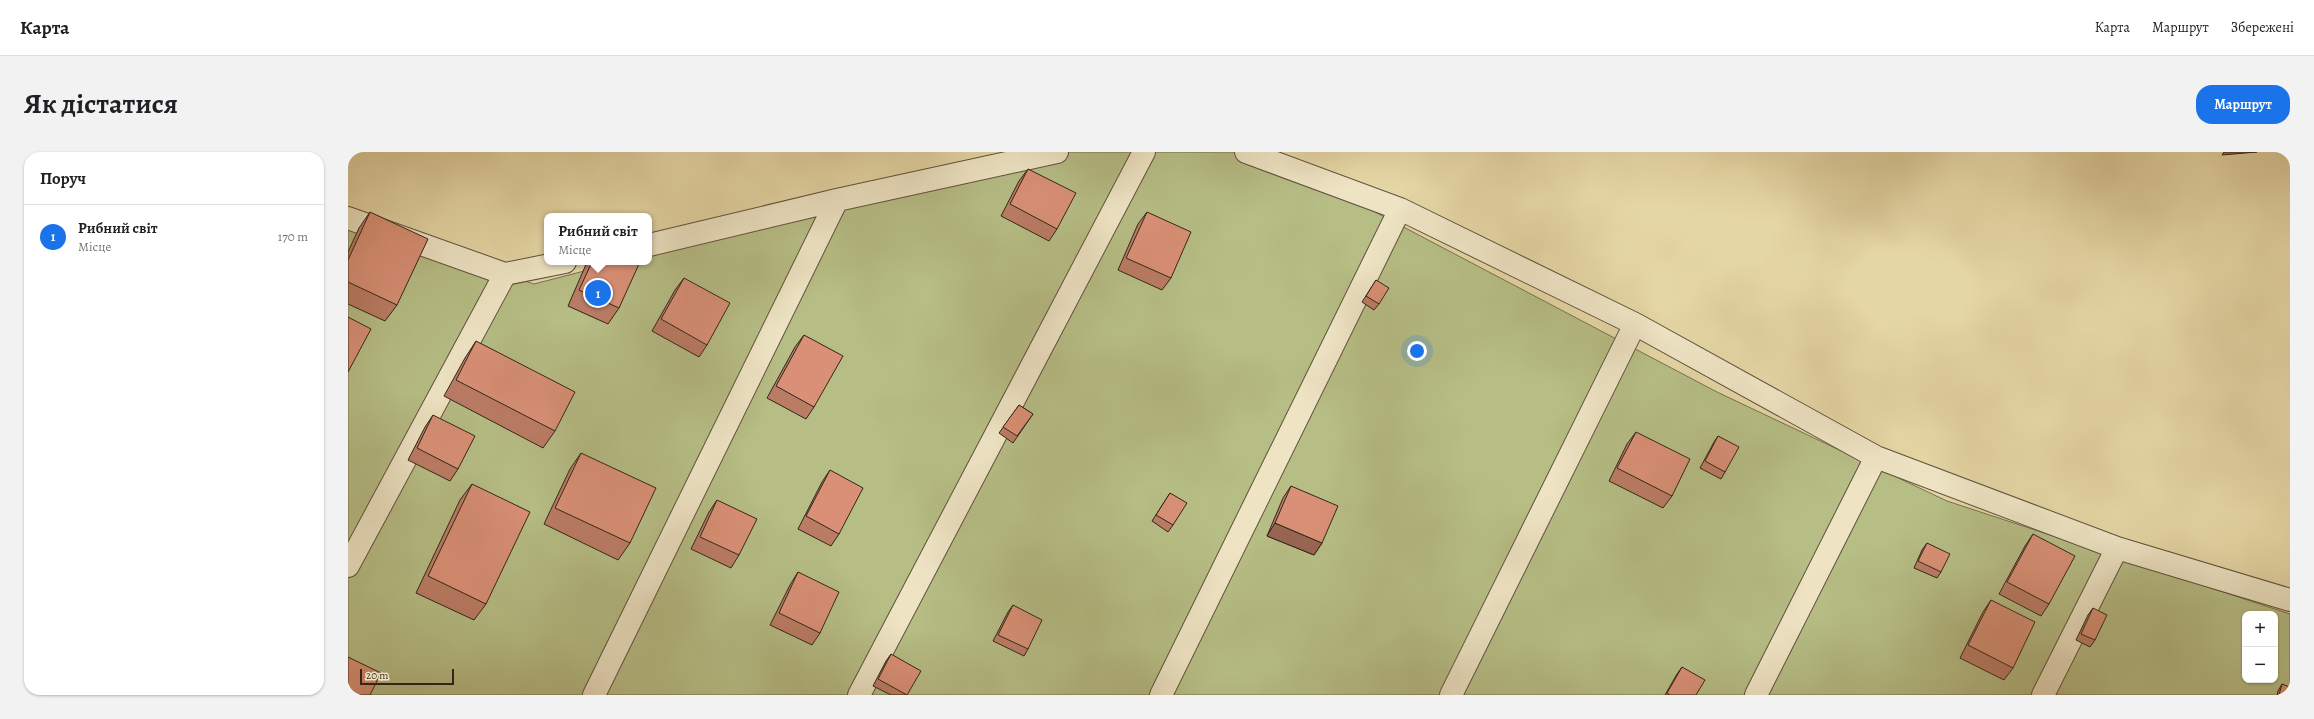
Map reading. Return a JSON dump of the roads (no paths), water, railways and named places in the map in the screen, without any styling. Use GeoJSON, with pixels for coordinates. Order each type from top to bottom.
{"type":"FeatureCollection","features":[{"type":"Feature","properties":{"kind":"street"},"geometry":{"type":"LineString","coordinates":[[652,244],[837,200],[1057,152]]}},
{"type":"Feature","properties":{"kind":"street"},"geometry":{"type":"LineString","coordinates":[[860,695],[1144,152]]}},
{"type":"Feature","properties":{"kind":"street"},"geometry":{"type":"LineString","coordinates":[[1255,153],[1400,209],[1635,324],[1876,456],[2117,548],[2290,600]]}},
{"type":"Feature","properties":{"kind":"street"},"geometry":{"type":"LineString","coordinates":[[594,695],[837,200]]}},
{"type":"Feature","properties":{"kind":"street"},"geometry":{"type":"LineString","coordinates":[[1161,695],[1400,209]]}},
{"type":"Feature","properties":{"kind":"street"},"geometry":{"type":"LineString","coordinates":[[348,218],[504,274],[550,265]]}},
{"type":"Feature","properties":{"kind":"street"},"geometry":{"type":"LineString","coordinates":[[348,566],[504,274]]}},
{"type":"Feature","properties":{"kind":"street"},"geometry":{"type":"LineString","coordinates":[[1451,695],[1635,324]]}},
{"type":"Feature","properties":{"kind":"street"},"geometry":{"type":"LineString","coordinates":[[1756,695],[1876,456]]}},
{"type":"Feature","properties":{"kind":"street"},"geometry":{"type":"LineString","coordinates":[[2043,695],[2117,548]]}},
{"type":"Feature","properties":{"kind":"place","name":"Рибний світ"},"geometry":{"type":"Point","coordinates":[598,293]}}]}
